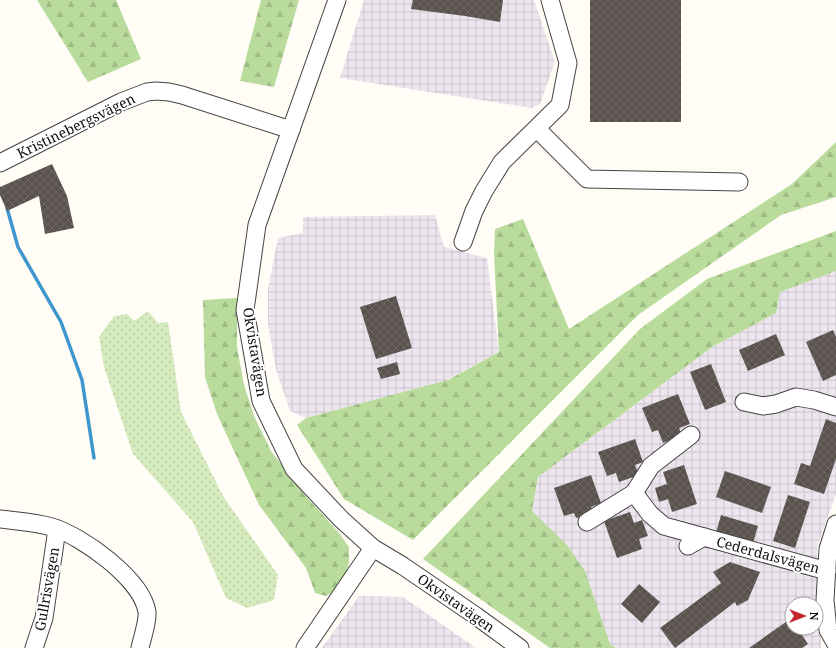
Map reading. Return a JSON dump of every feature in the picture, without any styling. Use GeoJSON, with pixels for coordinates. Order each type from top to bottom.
{"type":"FeatureCollection","features":[{"type":"Feature","properties":{"kind":"street","name":"Okvistavägen"},"geometry":{"type":"LineString","coordinates":[[337,0],[257,225],[245,310],[261,401],[294,468],[341,519],[373,548],[415,575],[520,648]]}},
{"type":"Feature","properties":{"kind":"street"},"geometry":{"type":"LineString","coordinates":[[463,242],[474,211],[484,191],[502,162],[560,105],[568,62],[550,0]]}},
{"type":"Feature","properties":{"kind":"street","name":"Kristinebergsvägen"},"geometry":{"type":"LineString","coordinates":[[0,163],[121,102],[147,92],[169,92],[182,95],[291,130]]}},
{"type":"Feature","properties":{"kind":"street"},"geometry":{"type":"LineString","coordinates":[[536,129],[587,179],[739,182]]}},
{"type":"Feature","properties":{"kind":"street"},"geometry":{"type":"LineString","coordinates":[[744,402],[763,406],[776,404],[796,397],[814,400],[836,407]]}},
{"type":"Feature","properties":{"kind":"street"},"geometry":{"type":"LineString","coordinates":[[587,522],[634,493],[651,466],[690,435]]}},
{"type":"Feature","properties":{"kind":"street"},"geometry":{"type":"LineString","coordinates":[[634,493],[650,514],[664,526],[704,537]]}},
{"type":"Feature","properties":{"kind":"street"},"geometry":{"type":"LineString","coordinates":[[0,519],[36,523],[57,529],[74,536],[97,551],[113,564],[134,586],[144,600],[147,614],[140,648]]}},
{"type":"Feature","properties":{"kind":"street","name":"Cederdalsvägen"},"geometry":{"type":"LineString","coordinates":[[836,524],[828,549],[825,600],[828,630],[836,644]]}},
{"type":"Feature","properties":{"kind":"street","name":"Gullrisvägen"},"geometry":{"type":"LineString","coordinates":[[34,648],[44,618],[57,529]]}},
{"type":"Feature","properties":{"kind":"street","name":"Cederdalsvägen"},"geometry":{"type":"LineString","coordinates":[[688,546],[704,537],[827,570]]}},
{"type":"Feature","properties":{"kind":"street"},"geometry":{"type":"LineString","coordinates":[[305,648],[373,548]]}},
{"type":"Feature","properties":{"kind":"shaded area"},"geometry":{"type":"Polygon","coordinates":[[[364,0],[534,0],[555,62],[540,104],[532,108],[340,78],[364,0]]]}},
{"type":"Feature","properties":{"kind":"shaded area"},"geometry":{"type":"Polygon","coordinates":[[[435,215],[444,247],[487,258],[499,352],[445,381],[306,418],[290,411],[276,370],[268,324],[268,289],[278,238],[303,233],[303,217],[435,215]]]}},
{"type":"Feature","properties":{"kind":"shaded area"},"geometry":{"type":"Polygon","coordinates":[[[836,271],[836,494],[817,547],[819,596],[784,596],[784,636],[821,636],[821,648],[616,648],[610,644],[532,511],[538,477],[712,347],[776,313],[780,292],[836,271]]]}},
{"type":"Feature","properties":{"kind":"shaded area"},"geometry":{"type":"Polygon","coordinates":[[[359,596],[403,597],[476,648],[322,648],[359,596]]]}},
{"type":"Feature","properties":{"kind":"green space"},"geometry":{"type":"Polygon","coordinates":[[[37,0],[116,0],[141,59],[88,82],[37,0]]]}},
{"type":"Feature","properties":{"kind":"green space"},"geometry":{"type":"Polygon","coordinates":[[[261,0],[299,0],[274,87],[240,81],[261,0]]]}},
{"type":"Feature","properties":{"kind":"green space"},"geometry":{"type":"Polygon","coordinates":[[[836,142],[836,197],[781,215],[638,315],[413,540],[344,499],[297,425],[306,418],[448,380],[499,352],[494,254],[495,229],[523,219],[569,329],[792,184],[836,142]]]}},
{"type":"Feature","properties":{"kind":"green space"},"geometry":{"type":"Polygon","coordinates":[[[836,231],[836,271],[780,292],[776,313],[712,347],[538,477],[532,511],[567,545],[585,571],[610,644],[616,648],[550,648],[423,559],[640,329],[707,279],[836,231]]]}},
{"type":"Feature","properties":{"kind":"green space"},"geometry":{"type":"Polygon","coordinates":[[[237,298],[237,347],[244,385],[254,416],[271,451],[304,494],[339,533],[349,547],[349,563],[346,574],[333,592],[326,596],[315,593],[306,568],[259,505],[217,414],[205,377],[203,300],[237,298]]]}},
{"type":"Feature","properties":{"kind":"green space"},"geometry":{"type":"Polygon","coordinates":[[[148,311],[158,323],[168,322],[181,412],[223,496],[278,575],[274,600],[247,608],[226,598],[193,522],[133,454],[104,367],[99,337],[114,316],[127,314],[134,321],[148,311]]]}},
{"type":"Feature","properties":{"kind":"building"},"geometry":{"type":"Polygon","coordinates":[[[413,0],[503,0],[500,22],[411,9],[413,0]]]}},
{"type":"Feature","properties":{"kind":"building"},"geometry":{"type":"Polygon","coordinates":[[[590,0],[681,0],[681,122],[590,122],[590,0]]]}},
{"type":"Feature","properties":{"kind":"building"},"geometry":{"type":"Polygon","coordinates":[[[52,164],[67,196],[74,228],[45,234],[39,196],[7,211],[0,195],[0,187],[52,164]]]}},
{"type":"Feature","properties":{"kind":"building"},"geometry":{"type":"Polygon","coordinates":[[[396,296],[412,348],[376,359],[360,307],[396,296]]]}},
{"type":"Feature","properties":{"kind":"building"},"geometry":{"type":"Polygon","coordinates":[[[833,330],[836,337],[836,375],[823,381],[806,342],[833,330]]]}},
{"type":"Feature","properties":{"kind":"building"},"geometry":{"type":"Polygon","coordinates":[[[776,334],[785,355],[748,371],[739,350],[776,334]]]}},
{"type":"Feature","properties":{"kind":"building"},"geometry":{"type":"Polygon","coordinates":[[[397,362],[400,374],[381,379],[377,368],[397,362]]]}},
{"type":"Feature","properties":{"kind":"building"},"geometry":{"type":"Polygon","coordinates":[[[711,364],[726,402],[705,410],[690,372],[711,364]]]}},
{"type":"Feature","properties":{"kind":"building"},"geometry":{"type":"Polygon","coordinates":[[[678,394],[690,424],[679,428],[682,435],[663,443],[658,430],[652,432],[642,408],[678,394]]]}},
{"type":"Feature","properties":{"kind":"building"},"geometry":{"type":"Polygon","coordinates":[[[826,419],[836,423],[836,459],[824,494],[794,484],[801,463],[810,466],[826,419]]]}},
{"type":"Feature","properties":{"kind":"building"},"geometry":{"type":"Polygon","coordinates":[[[635,439],[643,462],[635,465],[639,475],[619,482],[616,473],[607,476],[598,452],[635,439]]]}},
{"type":"Feature","properties":{"kind":"building"},"geometry":{"type":"Polygon","coordinates":[[[684,465],[697,504],[672,512],[668,499],[659,502],[655,488],[667,484],[663,472],[684,465]]]}},
{"type":"Feature","properties":{"kind":"building"},"geometry":{"type":"Polygon","coordinates":[[[725,471],[771,487],[762,513],[716,497],[725,471]]]}},
{"type":"Feature","properties":{"kind":"building"},"geometry":{"type":"Polygon","coordinates":[[[591,475],[601,503],[591,507],[593,513],[576,518],[574,513],[564,516],[554,488],[591,475]]]}},
{"type":"Feature","properties":{"kind":"building"},"geometry":{"type":"Polygon","coordinates":[[[788,495],[810,502],[795,548],[773,541],[788,495]]]}},
{"type":"Feature","properties":{"kind":"building"},"geometry":{"type":"Polygon","coordinates":[[[630,512],[634,523],[642,520],[648,536],[639,539],[642,549],[617,558],[604,521],[630,512]]]}},
{"type":"Feature","properties":{"kind":"building"},"geometry":{"type":"Polygon","coordinates":[[[721,515],[758,526],[753,543],[716,533],[721,515]]]}},
{"type":"Feature","properties":{"kind":"building"},"geometry":{"type":"Polygon","coordinates":[[[730,562],[760,572],[748,600],[737,606],[735,602],[675,648],[660,628],[721,583],[713,572],[730,562]]]}},
{"type":"Feature","properties":{"kind":"building"},"geometry":{"type":"Polygon","coordinates":[[[639,584],[660,602],[642,623],[621,604],[639,584]]]}},
{"type":"Feature","properties":{"kind":"building"},"geometry":{"type":"Polygon","coordinates":[[[784,623],[784,636],[802,636],[808,644],[802,648],[749,648],[784,623]]]}},
{"type":"Feature","properties":{"kind":"waterway"},"geometry":{"type":"LineString","coordinates":[[7,208],[18,247],[61,322],[82,380],[94,458]]}}]}
